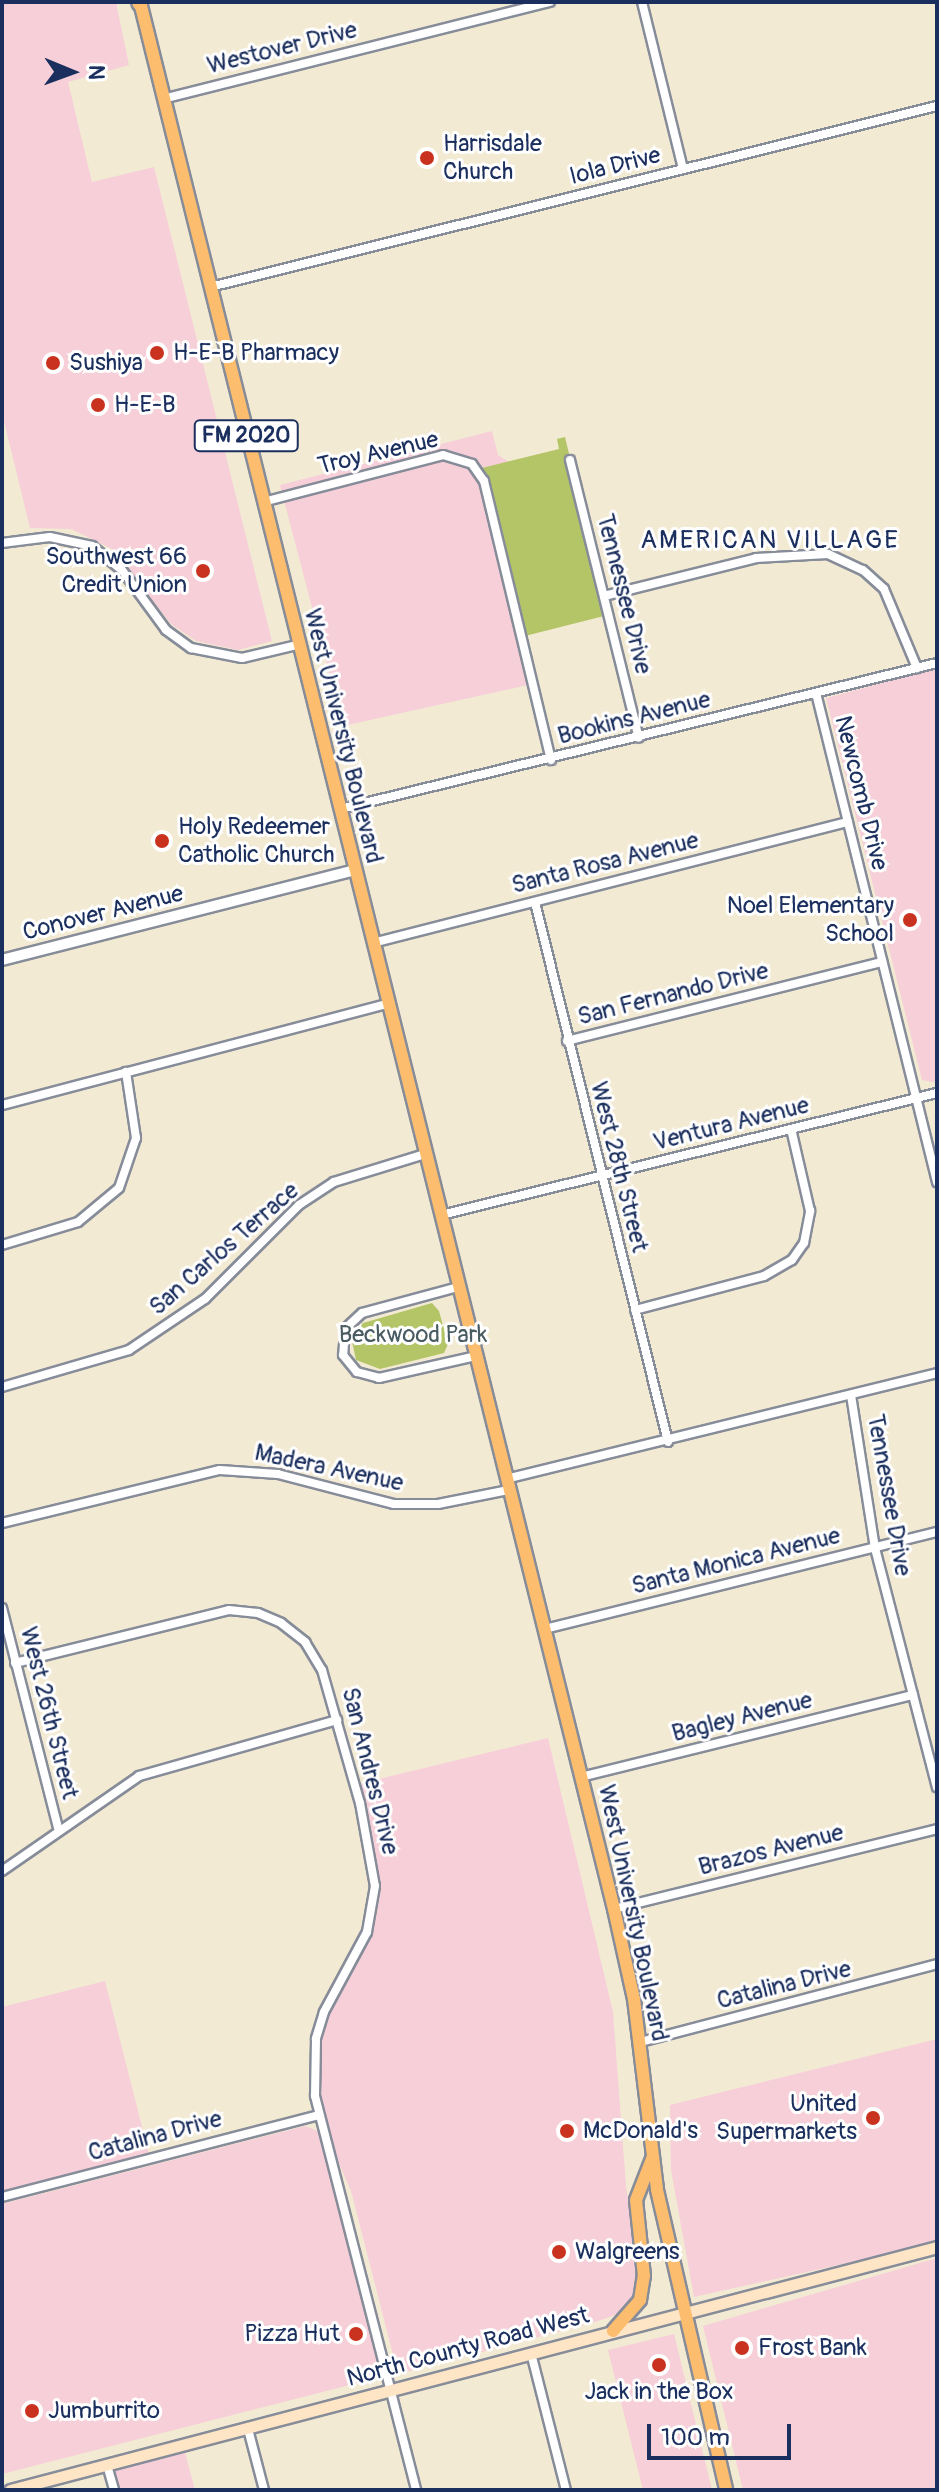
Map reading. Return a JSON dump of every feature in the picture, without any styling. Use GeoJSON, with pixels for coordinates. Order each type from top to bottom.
{"type":"FeatureCollection","features":[{"type":"Feature","properties":{"kind":"main road","name":"West University Boulevard"},"geometry":{"type":"LineString","coordinates":[[142,3],[297,645],[614,1909],[640,2042],[653,2156],[684,2314],[726,2490]]}},
{"type":"Feature","properties":{"kind":"main road"},"geometry":{"type":"LineString","coordinates":[[613,2331],[640,2300],[644,2276],[636,2200],[653,2156]]}},
{"type":"Feature","properties":{"kind":"main road","name":"North County Road West"},"geometry":{"type":"LineString","coordinates":[[10,2490],[937,2247]]}},
{"type":"Feature","properties":{"kind":"street","name":"Westover Drive"},"geometry":{"type":"LineString","coordinates":[[163,99],[550,2]]}},
{"type":"Feature","properties":{"kind":"street"},"geometry":{"type":"LineString","coordinates":[[642,2],[683,169]]}},
{"type":"Feature","properties":{"kind":"street","name":"Iola Drive"},"geometry":{"type":"LineString","coordinates":[[210,287],[937,106]]}},
{"type":"Feature","properties":{"kind":"street","name":"Troy Avenue"},"geometry":{"type":"LineString","coordinates":[[262,502],[443,455],[460,457],[484,481],[551,760]]}},
{"type":"Feature","properties":{"kind":"street","name":"Tennessee Drive"},"geometry":{"type":"LineString","coordinates":[[570,460],[639,738]]}},
{"type":"Feature","properties":{"kind":"street"},"geometry":{"type":"LineString","coordinates":[[2,543],[50,537],[92,546],[122,570],[166,630],[191,648],[234,658],[297,645]]}},
{"type":"Feature","properties":{"kind":"street"},"geometry":{"type":"LineString","coordinates":[[604,596],[756,558],[828,554],[863,570],[884,589],[917,668]]}},
{"type":"Feature","properties":{"kind":"street","name":"Bookins Avenue"},"geometry":{"type":"LineString","coordinates":[[340,809],[551,760],[937,663]]}},
{"type":"Feature","properties":{"kind":"street","name":"Newcomb Drive"},"geometry":{"type":"LineString","coordinates":[[816,693],[937,1182]]}},
{"type":"Feature","properties":{"kind":"street","name":"Santa Rosa Avenue"},"geometry":{"type":"LineString","coordinates":[[373,943],[848,822]]}},
{"type":"Feature","properties":{"kind":"street","name":"Conover Avenue"},"geometry":{"type":"LineString","coordinates":[[2,960],[354,870]]}},
{"type":"Feature","properties":{"kind":"street","name":"West 28th Street"},"geometry":{"type":"LineString","coordinates":[[535,902],[668,1442]]}},
{"type":"Feature","properties":{"kind":"street","name":"San Fernando Drive"},"geometry":{"type":"LineString","coordinates":[[567,1041],[882,962]]}},
{"type":"Feature","properties":{"kind":"street"},"geometry":{"type":"LineString","coordinates":[[2,1105],[388,1004]]}},
{"type":"Feature","properties":{"kind":"street"},"geometry":{"type":"LineString","coordinates":[[2,1245],[78,1222],[119,1188],[136,1138],[126,1072]]}},
{"type":"Feature","properties":{"kind":"street","name":"Ventura Avenue"},"geometry":{"type":"LineString","coordinates":[[441,1215],[937,1093]]}},
{"type":"Feature","properties":{"kind":"street"},"geometry":{"type":"LineString","coordinates":[[635,1310],[764,1276],[792,1260],[804,1243],[810,1211],[791,1129]]}},
{"type":"Feature","properties":{"kind":"street","name":"San Carlos Terrace"},"geometry":{"type":"LineString","coordinates":[[2,1387],[129,1350],[205,1299],[299,1205],[334,1182],[425,1154]]}},
{"type":"Feature","properties":{"kind":"street"},"geometry":{"type":"LineString","coordinates":[[458,1287],[362,1313],[345,1329],[343,1355],[357,1372],[379,1378],[476,1356]]}},
{"type":"Feature","properties":{"kind":"street","name":"Madera Avenue"},"geometry":{"type":"LineString","coordinates":[[2,1523],[220,1470],[278,1474],[394,1504],[448,1502],[937,1373]]}},
{"type":"Feature","properties":{"kind":"street","name":"Tennessee Drive"},"geometry":{"type":"LineString","coordinates":[[851,1395],[875,1548],[937,1787]]}},
{"type":"Feature","properties":{"kind":"street","name":"Santa Monica Avenue"},"geometry":{"type":"LineString","coordinates":[[545,1629],[937,1532]]}},
{"type":"Feature","properties":{"kind":"street","name":"West 26th Street"},"geometry":{"type":"LineString","coordinates":[[2,1608],[58,1828]]}},
{"type":"Feature","properties":{"kind":"street","name":"San Andres Drive"},"geometry":{"type":"LineString","coordinates":[[15,1663],[189,1617],[247,1610],[281,1623],[305,1642],[322,1670],[337,1720],[375,1886],[367,1932],[324,2012],[316,2039],[318,2115],[416,2490]]}},
{"type":"Feature","properties":{"kind":"street","name":"Bagley Avenue"},"geometry":{"type":"LineString","coordinates":[[581,1777],[913,1695]]}},
{"type":"Feature","properties":{"kind":"street"},"geometry":{"type":"LineString","coordinates":[[2,1871],[58,1828],[163,1767],[337,1720]]}},
{"type":"Feature","properties":{"kind":"street","name":"Brazos Avenue"},"geometry":{"type":"LineString","coordinates":[[614,1909],[937,1829]]}},
{"type":"Feature","properties":{"kind":"street","name":"Catalina Drive"},"geometry":{"type":"LineString","coordinates":[[640,2042],[937,1964]]}},
{"type":"Feature","properties":{"kind":"street","name":"Catalina Drive"},"geometry":{"type":"LineString","coordinates":[[2,2197],[318,2115]]}},
{"type":"Feature","properties":{"kind":"street"},"geometry":{"type":"LineString","coordinates":[[531,2353],[566,2490]]}},
{"type":"Feature","properties":{"kind":"street"},"geometry":{"type":"LineString","coordinates":[[248,2429],[264,2490]]}},
{"type":"Feature","properties":{"kind":"street"},"geometry":{"type":"LineString","coordinates":[[107,2465],[114,2490]]}},
{"type":"Feature","properties":{"kind":"shaded area"},"geometry":{"type":"Polygon","coordinates":[[[2,2],[116,2],[129,65],[68,82],[92,182],[154,167],[272,641],[238,650],[196,641],[171,624],[112,549],[71,529],[30,528],[2,413],[2,2]]]}},
{"type":"Feature","properties":{"kind":"shaded area"},"geometry":{"type":"Polygon","coordinates":[[[492,431],[498,455],[509,462],[479,469],[533,684],[343,726],[280,485],[492,431]]]}},
{"type":"Feature","properties":{"kind":"shaded area","name":"Noel Elementary School"},"geometry":{"type":"Polygon","coordinates":[[[937,668],[937,1081],[932,1082],[922,1080],[824,690],[827,698],[937,668]]]}},
{"type":"Feature","properties":{"kind":"shaded area"},"geometry":{"type":"Polygon","coordinates":[[[548,1738],[613,2012],[626,2186],[639,2273],[635,2297],[618,2314],[592,2323],[398,2374],[351,2191],[318,2115],[317,2033],[369,1926],[375,1900],[354,1785],[548,1738]]]}},
{"type":"Feature","properties":{"kind":"shaded area"},"geometry":{"type":"Polygon","coordinates":[[[105,1981],[150,2158],[2,2196],[2,2007],[105,1981]]]}},
{"type":"Feature","properties":{"kind":"shaded area"},"geometry":{"type":"Polygon","coordinates":[[[937,2039],[937,2243],[694,2297],[671,2170],[670,2105],[937,2039]]]}},
{"type":"Feature","properties":{"kind":"shaded area"},"geometry":{"type":"Polygon","coordinates":[[[305,2126],[318,2131],[381,2377],[2,2474],[2,2204],[305,2126]]]}},
{"type":"Feature","properties":{"kind":"shaded area"},"geometry":{"type":"Polygon","coordinates":[[[937,2258],[937,2490],[743,2490],[703,2326],[937,2258]]]}},
{"type":"Feature","properties":{"kind":"shaded area"},"geometry":{"type":"Polygon","coordinates":[[[674,2334],[712,2490],[643,2490],[608,2350],[674,2334]]]}},
{"type":"Feature","properties":{"kind":"shaded area"},"geometry":{"type":"Polygon","coordinates":[[[183,2445],[195,2490],[114,2490],[107,2465],[183,2445]]]}},
{"type":"Feature","properties":{"kind":"green space"},"geometry":{"type":"Polygon","coordinates":[[[565,437],[608,615],[521,637],[478,469],[559,449],[557,439],[565,437]]]}},
{"type":"Feature","properties":{"kind":"green space","name":"Beckwood Park"},"geometry":{"type":"Polygon","coordinates":[[[432,1303],[439,1311],[448,1344],[444,1353],[380,1369],[356,1360],[351,1337],[363,1323],[432,1303]]]}},
{"type":"Feature","properties":{"kind":"place","name":"Harrisdale Church"},"geometry":{"type":"Point","coordinates":[427,158]}},
{"type":"Feature","properties":{"kind":"place","name":"H-E-B Pharmacy"},"geometry":{"type":"Point","coordinates":[157,353]}},
{"type":"Feature","properties":{"kind":"place","name":"Sushiya"},"geometry":{"type":"Point","coordinates":[53,363]}},
{"type":"Feature","properties":{"kind":"place","name":"H-E-B"},"geometry":{"type":"Point","coordinates":[98,405]}},
{"type":"Feature","properties":{"kind":"place","name":"Southwest 66 Credit Union"},"geometry":{"type":"Point","coordinates":[203,571]}},
{"type":"Feature","properties":{"kind":"place","name":"Holy Redeemer Catholic Church"},"geometry":{"type":"Point","coordinates":[162,841]}},
{"type":"Feature","properties":{"kind":"place","name":"Noel Elementary School"},"geometry":{"type":"Point","coordinates":[910,920]}},
{"type":"Feature","properties":{"kind":"place","name":"United Supermarkets"},"geometry":{"type":"Point","coordinates":[873,2118]}},
{"type":"Feature","properties":{"kind":"place","name":"McDonald's"},"geometry":{"type":"Point","coordinates":[567,2131]}},
{"type":"Feature","properties":{"kind":"place","name":"Walgreens"},"geometry":{"type":"Point","coordinates":[559,2252]}},
{"type":"Feature","properties":{"kind":"place","name":"Pizza Hut"},"geometry":{"type":"Point","coordinates":[356,2334]}},
{"type":"Feature","properties":{"kind":"place","name":"Frost Bank"},"geometry":{"type":"Point","coordinates":[742,2348]}},
{"type":"Feature","properties":{"kind":"place","name":"Jack in the Box"},"geometry":{"type":"Point","coordinates":[659,2365]}},
{"type":"Feature","properties":{"kind":"place","name":"Jumburrito"},"geometry":{"type":"Point","coordinates":[32,2411]}},
{"type":"Feature","properties":{"kind":"district","name":"AMERICAN VILLAGE"},"geometry":{"type":"Point","coordinates":[770,541]}}]}
